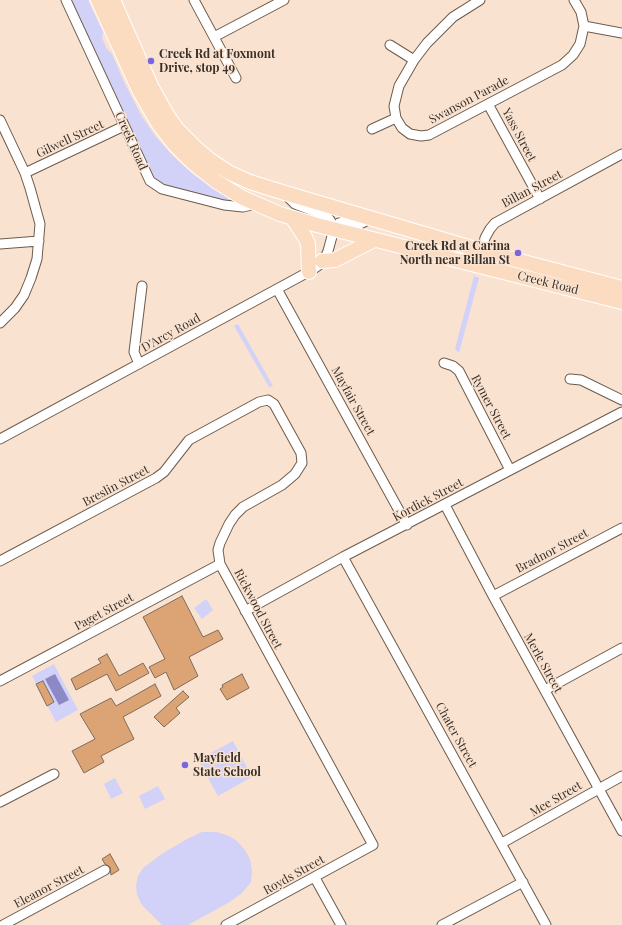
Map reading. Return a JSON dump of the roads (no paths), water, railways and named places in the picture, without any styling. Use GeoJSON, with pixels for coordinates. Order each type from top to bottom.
{"type":"FeatureCollection","features":[{"type":"Feature","properties":{"kind":"main road","name":"Creek Road"},"geometry":{"type":"LineString","coordinates":[[98,0],[151,113],[183,154],[230,190],[256,204],[293,219],[622,302]]}},
{"type":"Feature","properties":{"kind":"main road","name":"Creek Road"},"geometry":{"type":"LineString","coordinates":[[113,0],[158,101],[172,123],[182,135],[206,157],[228,172],[250,182],[285,193],[482,250],[622,288]]}},
{"type":"Feature","properties":{"kind":"main road"},"geometry":{"type":"LineString","coordinates":[[293,219],[308,244],[309,272]]}},
{"type":"Feature","properties":{"kind":"main road"},"geometry":{"type":"LineString","coordinates":[[322,261],[335,260],[374,240]]}},
{"type":"Feature","properties":{"kind":"street","name":"Creek Road"},"geometry":{"type":"LineString","coordinates":[[66,0],[147,178],[153,184],[168,191],[235,207],[256,204]]}},
{"type":"Feature","properties":{"kind":"street"},"geometry":{"type":"LineString","coordinates":[[194,0],[236,78]]}},
{"type":"Feature","properties":{"kind":"street"},"geometry":{"type":"LineString","coordinates":[[214,37],[284,0]]}},
{"type":"Feature","properties":{"kind":"street"},"geometry":{"type":"LineString","coordinates":[[372,130],[396,118],[394,106],[398,86],[414,60],[427,43],[453,17],[480,0]]}},
{"type":"Feature","properties":{"kind":"street"},"geometry":{"type":"LineString","coordinates":[[574,0],[581,12],[584,26],[622,33]]}},
{"type":"Feature","properties":{"kind":"street","name":"Swanson Parade"},"geometry":{"type":"LineString","coordinates":[[396,118],[402,128],[410,134],[421,136],[429,135],[562,65],[573,55],[580,44],[584,26]]}},
{"type":"Feature","properties":{"kind":"street"},"geometry":{"type":"LineString","coordinates":[[390,45],[414,60]]}},
{"type":"Feature","properties":{"kind":"street","name":"Yass Street"},"geometry":{"type":"LineString","coordinates":[[488,104],[540,199]]}},
{"type":"Feature","properties":{"kind":"street"},"geometry":{"type":"LineString","coordinates":[[0,120],[25,173],[40,224],[37,259],[31,278],[24,295],[15,308],[0,323]]}},
{"type":"Feature","properties":{"kind":"street","name":"Gilwell Street"},"geometry":{"type":"LineString","coordinates":[[25,173],[124,126]]}},
{"type":"Feature","properties":{"kind":"street","name":"Billan Street"},"geometry":{"type":"LineString","coordinates":[[478,266],[487,234],[495,223],[622,154]]}},
{"type":"Feature","properties":{"kind":"street","name":"Creek Road"},"geometry":{"type":"LineString","coordinates":[[285,193],[296,204],[328,218],[334,229]]}},
{"type":"Feature","properties":{"kind":"street"},"geometry":{"type":"LineString","coordinates":[[334,229],[341,222],[360,224],[372,218]]}},
{"type":"Feature","properties":{"kind":"street","name":"D'Arcy Road"},"geometry":{"type":"LineString","coordinates":[[0,438],[309,272],[322,261],[328,251],[334,229]]}},
{"type":"Feature","properties":{"kind":"street"},"geometry":{"type":"LineString","coordinates":[[0,244],[39,241]]}},
{"type":"Feature","properties":{"kind":"street"},"geometry":{"type":"LineString","coordinates":[[139,364],[134,352],[142,286]]}},
{"type":"Feature","properties":{"kind":"street","name":"Mayfair Street"},"geometry":{"type":"LineString","coordinates":[[277,289],[407,525]]}},
{"type":"Feature","properties":{"kind":"street","name":"Rymer Street"},"geometry":{"type":"LineString","coordinates":[[444,363],[452,366],[458,371],[510,470]]}},
{"type":"Feature","properties":{"kind":"street"},"geometry":{"type":"LineString","coordinates":[[570,378],[580,380],[622,400]]}},
{"type":"Feature","properties":{"kind":"street","name":"Breslin Street"},"geometry":{"type":"LineString","coordinates":[[0,561],[156,478],[164,472],[189,440],[259,402],[268,400],[274,404]]}},
{"type":"Feature","properties":{"kind":"street","name":"Rickwood Street"},"geometry":{"type":"LineString","coordinates":[[274,404],[301,453],[302,463],[294,474],[282,485],[243,507],[235,515],[220,543],[218,556],[220,564],[245,611],[373,845]]}},
{"type":"Feature","properties":{"kind":"street","name":"Kordick Street"},"geometry":{"type":"LineString","coordinates":[[245,611],[344,557],[622,412]]}},
{"type":"Feature","properties":{"kind":"street","name":"Merle Street"},"geometry":{"type":"LineString","coordinates":[[445,505],[493,596],[622,831]]}},
{"type":"Feature","properties":{"kind":"street","name":"Bradnor Street"},"geometry":{"type":"LineString","coordinates":[[493,596],[622,528]]}},
{"type":"Feature","properties":{"kind":"street","name":"Chater Street"},"geometry":{"type":"LineString","coordinates":[[344,557],[546,925]]}},
{"type":"Feature","properties":{"kind":"street","name":"Paget Street"},"geometry":{"type":"LineString","coordinates":[[0,681],[220,564]]}},
{"type":"Feature","properties":{"kind":"street"},"geometry":{"type":"LineString","coordinates":[[545,690],[622,648]]}},
{"type":"Feature","properties":{"kind":"street"},"geometry":{"type":"LineString","coordinates":[[0,802],[54,774]]}},
{"type":"Feature","properties":{"kind":"street","name":"Mee Street"},"geometry":{"type":"LineString","coordinates":[[502,843],[622,776]]}},
{"type":"Feature","properties":{"kind":"street","name":"Royds Street"},"geometry":{"type":"LineString","coordinates":[[226,925],[315,878],[373,845]]}},
{"type":"Feature","properties":{"kind":"street","name":"Eleanor Street"},"geometry":{"type":"LineString","coordinates":[[4,925],[105,870]]}},
{"type":"Feature","properties":{"kind":"street"},"geometry":{"type":"LineString","coordinates":[[315,878],[341,925]]}},
{"type":"Feature","properties":{"kind":"street"},"geometry":{"type":"LineString","coordinates":[[442,925],[523,882]]}},
{"type":"Feature","properties":{"kind":"place","name":"Creek Rd at Foxmont Drive, stop 49"},"geometry":{"type":"Point","coordinates":[151,61]}},
{"type":"Feature","properties":{"kind":"place","name":"Creek Rd at Carina North near Billan St"},"geometry":{"type":"Point","coordinates":[518,253]}},
{"type":"Feature","properties":{"kind":"place","name":"Mayfield State School"},"geometry":{"type":"Point","coordinates":[185,765]}}]}
